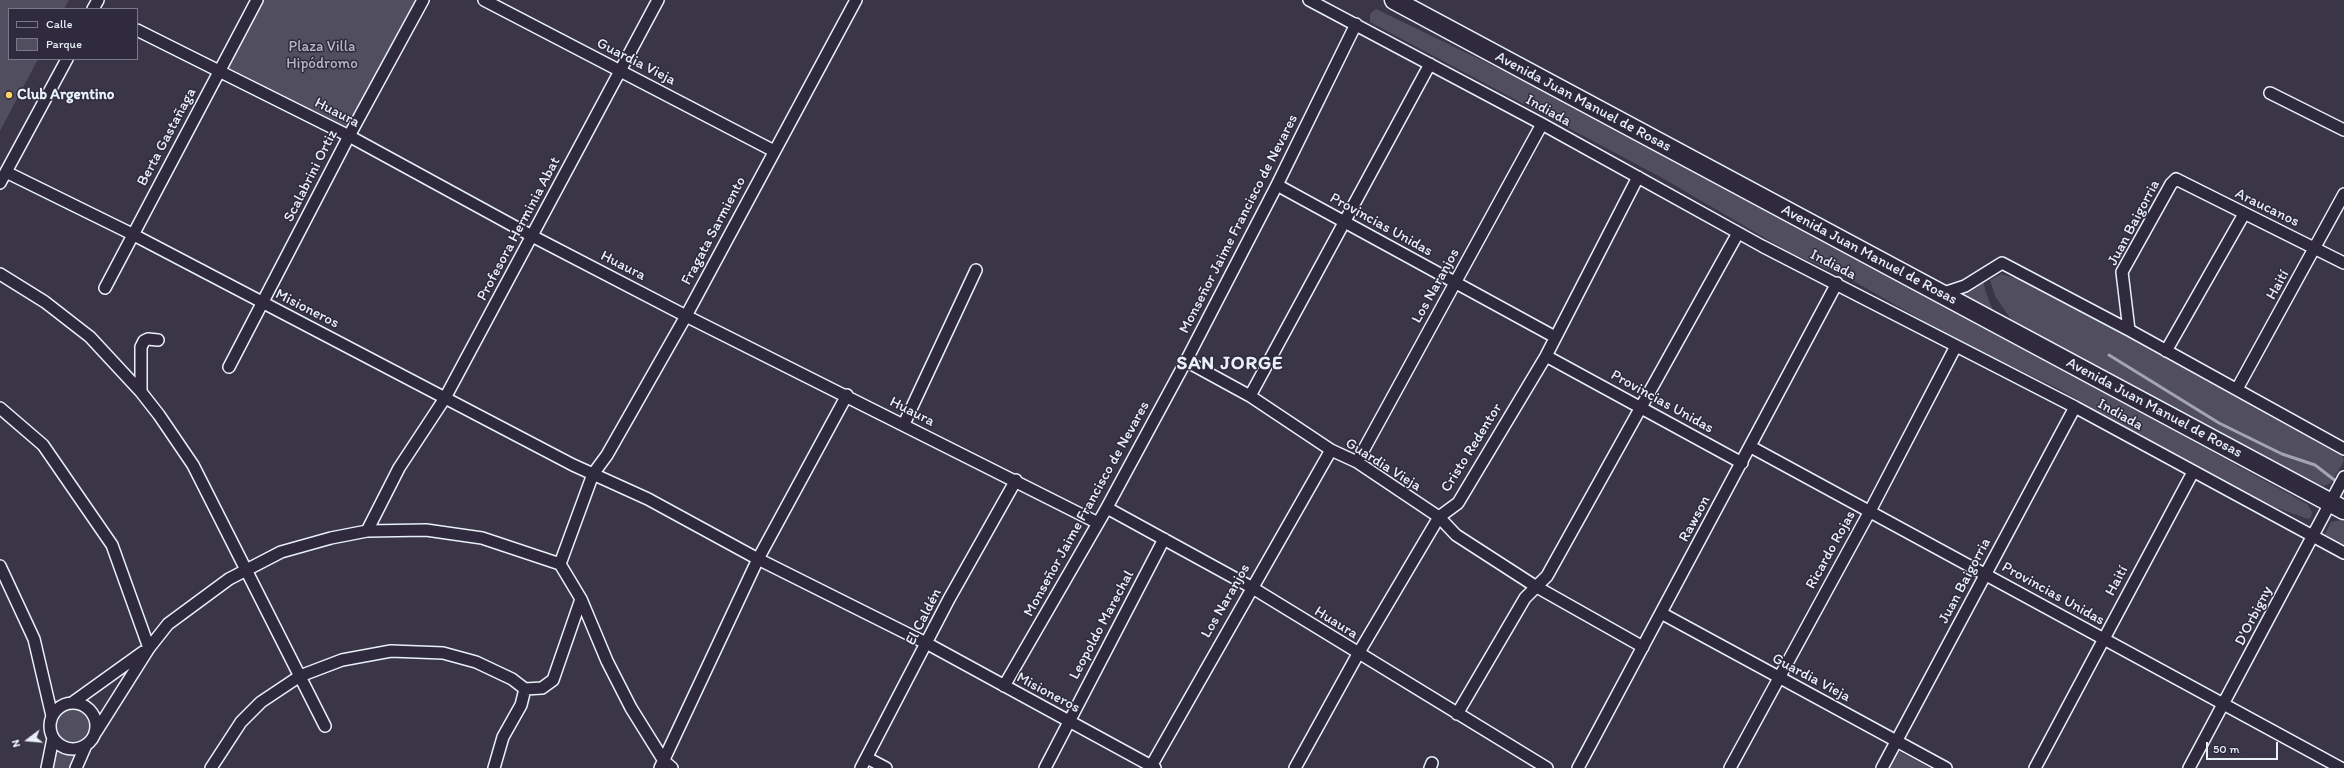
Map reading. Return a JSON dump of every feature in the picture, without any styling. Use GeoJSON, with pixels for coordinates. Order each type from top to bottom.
{"type":"FeatureCollection","features":[{"type":"Feature","properties":{"kind":"main road","name":"Avenida Juan Manuel de Rosas"},"geometry":{"type":"LineString","coordinates":[[1394,0],[2337,506]]}},
{"type":"Feature","properties":{"kind":"street","name":"Berta Gastañaga"},"geometry":{"type":"LineString","coordinates":[[105,288],[132,234],[257,0]]}},
{"type":"Feature","properties":{"kind":"street","name":"Scalabrini Ortiz"},"geometry":{"type":"LineString","coordinates":[[229,367],[349,136],[423,0]]}},
{"type":"Feature","properties":{"kind":"street","name":"Guardia Vieja"},"geometry":{"type":"LineString","coordinates":[[484,0],[774,150]]}},
{"type":"Feature","properties":{"kind":"street","name":"Profesora Herminia Abat"},"geometry":{"type":"LineString","coordinates":[[367,531],[399,468],[445,398],[658,0]]}},
{"type":"Feature","properties":{"kind":"street","name":"Fragata Sarmiento"},"geometry":{"type":"LineString","coordinates":[[560,564],[593,474],[607,455],[686,316],[856,0]]}},
{"type":"Feature","properties":{"kind":"street","name":"Indiada"},"geometry":{"type":"LineString","coordinates":[[1309,0],[1329,4],[1356,24],[1542,124],[1738,233],[2075,407],[2344,554]]}},
{"type":"Feature","properties":{"kind":"street","name":"Monseñor Jaime Francisco de Nevares"},"geometry":{"type":"LineString","coordinates":[[1004,686],[1107,508],[1186,361],[1277,185],[1356,24]]}},
{"type":"Feature","properties":{"kind":"street","name":"Huaura"},"geometry":{"type":"LineString","coordinates":[[138,30],[220,70],[349,136],[532,236],[686,316],[847,395],[1098,523]]}},
{"type":"Feature","properties":{"kind":"street"},"geometry":{"type":"LineString","coordinates":[[0,183],[66,60]]}},
{"type":"Feature","properties":{"kind":"street"},"geometry":{"type":"LineString","coordinates":[[1250,396],[1430,64]]}},
{"type":"Feature","properties":{"kind":"street"},"geometry":{"type":"LineString","coordinates":[[2270,93],[2344,130]]}},
{"type":"Feature","properties":{"kind":"street","name":"Los Naranjos"},"geometry":{"type":"LineString","coordinates":[[1357,462],[1542,124]]}},
{"type":"Feature","properties":{"kind":"street","name":"Misioneros"},"geometry":{"type":"LineString","coordinates":[[6,172],[132,234],[593,474],[648,498],[758,559],[928,644],[1152,767]]}},
{"type":"Feature","properties":{"kind":"street","name":"Cristo Redentor"},"geometry":{"type":"LineString","coordinates":[[1295,768],[1358,654],[1439,516],[1458,503],[1546,356],[1638,177]]}},
{"type":"Feature","properties":{"kind":"street","name":"Araucanos"},"geometry":{"type":"LineString","coordinates":[[2176,179],[2244,214],[2316,247],[2344,263]]}},
{"type":"Feature","properties":{"kind":"street","name":"Juan Baigorria"},"geometry":{"type":"LineString","coordinates":[[2129,330],[2122,272],[2171,184],[2176,179]]}},
{"type":"Feature","properties":{"kind":"street","name":"Provincias Unidas"},"geometry":{"type":"LineString","coordinates":[[1277,185],[1555,338]]}},
{"type":"Feature","properties":{"kind":"street","name":"Haití"},"geometry":{"type":"LineString","coordinates":[[2237,389],[2344,194]]}},
{"type":"Feature","properties":{"kind":"street"},"geometry":{"type":"LineString","coordinates":[[2166,351],[2244,214]]}},
{"type":"Feature","properties":{"kind":"street"},"geometry":{"type":"LineString","coordinates":[[1457,714],[1525,598],[1547,576],[1738,233]]}},
{"type":"Feature","properties":{"kind":"street"},"geometry":{"type":"LineString","coordinates":[[1941,294],[1965,286],[2002,263],[2129,330],[2344,449]]}},
{"type":"Feature","properties":{"kind":"street"},"geometry":{"type":"LineString","coordinates":[[904,424],[976,270]]}},
{"type":"Feature","properties":{"kind":"street"},"geometry":{"type":"LineString","coordinates":[[0,274],[45,302],[90,337],[141,392],[193,465],[325,726]]}},
{"type":"Feature","properties":{"kind":"street","name":"Rawson"},"geometry":{"type":"LineString","coordinates":[[1578,768],[1751,447],[1837,283]]}},
{"type":"Feature","properties":{"kind":"street"},"geometry":{"type":"LineString","coordinates":[[141,392],[141,347],[144,341],[148,339],[158,340]]}},
{"type":"Feature","properties":{"kind":"street","name":"Ricardo Rojas"},"geometry":{"type":"LineString","coordinates":[[1730,768],[1778,677],[1870,511],[1956,346]]}},
{"type":"Feature","properties":{"kind":"street","name":"Provincias Unidas"},"geometry":{"type":"LineString","coordinates":[[1546,356],[1742,463]]}},
{"type":"Feature","properties":{"kind":"street","name":"Guardia Vieja"},"geometry":{"type":"LineString","coordinates":[[1186,361],[1250,396],[1331,450],[1357,462],[1439,516],[1456,536],[1536,586],[1643,646]]}},
{"type":"Feature","properties":{"kind":"street"},"geometry":{"type":"LineString","coordinates":[[665,766],[758,559],[847,395]]}},
{"type":"Feature","properties":{"kind":"street","name":"Juan Baigorria"},"geometry":{"type":"LineString","coordinates":[[1882,768],[2075,407]]}},
{"type":"Feature","properties":{"kind":"street"},"geometry":{"type":"LineString","coordinates":[[0,408],[43,445],[112,545],[148,648]]}},
{"type":"Feature","properties":{"kind":"street","name":"Provincias Unidas"},"geometry":{"type":"LineString","coordinates":[[1751,447],[2341,766]]}},
{"type":"Feature","properties":{"kind":"street","name":"Los Naranjos"},"geometry":{"type":"LineString","coordinates":[[1152,767],[1251,587],[1331,450]]}},
{"type":"Feature","properties":{"kind":"street","name":"Haití"},"geometry":{"type":"LineString","coordinates":[[2035,768],[2103,638],[2193,472]]}},
{"type":"Feature","properties":{"kind":"street","name":"D'Orbigny"},"geometry":{"type":"LineString","coordinates":[[2189,768],[2225,704],[2312,537],[2337,506],[2344,477]]}},
{"type":"Feature","properties":{"kind":"street","name":"El Caldén"},"geometry":{"type":"LineString","coordinates":[[861,768],[928,644],[949,599],[1016,480]]}},
{"type":"Feature","properties":{"kind":"street","name":"Huaura"},"geometry":{"type":"LineString","coordinates":[[1107,508],[1251,587],[1358,654],[1547,768]]}},
{"type":"Feature","properties":{"kind":"street"},"geometry":{"type":"LineString","coordinates":[[76,768],[86,746],[148,648],[168,624],[246,569],[282,552],[331,538],[367,531],[426,530],[482,538],[560,564],[581,599],[607,661],[634,714],[665,766]]}},
{"type":"Feature","properties":{"kind":"street","name":"Leopoldo Marechal"},"geometry":{"type":"LineString","coordinates":[[1045,768],[1068,720],[1164,538]]}},
{"type":"Feature","properties":{"kind":"street"},"geometry":{"type":"LineString","coordinates":[[0,566],[34,639],[52,716],[50,731],[53,738],[64,748],[72,749],[86,746]]}},
{"type":"Feature","properties":{"kind":"street"},"geometry":{"type":"LineString","coordinates":[[211,768],[241,722],[261,702],[300,676],[342,660],[391,651],[443,653],[476,662],[512,679],[525,689],[542,688],[553,680],[581,599]]}},
{"type":"Feature","properties":{"kind":"street","name":"Guardia Vieja"},"geometry":{"type":"LineString","coordinates":[[1661,613],[1946,768]]}},
{"type":"Feature","properties":{"kind":"street"},"geometry":{"type":"LineString","coordinates":[[52,716],[60,707],[72,703],[148,648]]}},
{"type":"Feature","properties":{"kind":"street"},"geometry":{"type":"LineString","coordinates":[[494,768],[504,737],[522,705],[525,689]]}},
{"type":"Feature","properties":{"kind":"street"},"geometry":{"type":"LineString","coordinates":[[49,701],[60,707]]}},
{"type":"Feature","properties":{"kind":"street"},"geometry":{"type":"LineString","coordinates":[[72,703],[86,706],[91,712],[95,718],[96,732]]}},
{"type":"Feature","properties":{"kind":"street"},"geometry":{"type":"LineString","coordinates":[[47,768],[53,738]]}},
{"type":"Feature","properties":{"kind":"street"},"geometry":{"type":"LineString","coordinates":[[867,758],[886,768]]}},
{"type":"Feature","properties":{"kind":"green space","name":"Club Argentino"},"geometry":{"type":"Polygon","coordinates":[[[0,0],[69,0],[65,8],[8,8],[8,60],[37,60],[0,131],[0,0]]]}},
{"type":"Feature","properties":{"kind":"green space","name":"Plaza Villa Hipódromo"},"geometry":{"type":"Polygon","coordinates":[[[262,0],[415,0],[346,131],[227,67],[262,0]]]}},
{"type":"Feature","properties":{"kind":"green space"},"geometry":{"type":"Polygon","coordinates":[[[1376,9],[1545,91],[1984,326],[2307,504],[2312,512],[2311,517],[2308,519],[2277,508],[2233,488],[2057,388],[1964,344],[1850,279],[1789,252],[1664,179],[1370,22],[1370,14],[1376,9]]]}},
{"type":"Feature","properties":{"kind":"green space"},"geometry":{"type":"Polygon","coordinates":[[[2001,274],[2025,281],[2123,329],[2128,336],[2341,452],[2344,461],[2331,483],[2324,486],[2319,484],[2239,444],[2012,321],[1995,296],[1990,280],[2001,274]]]}},
{"type":"Feature","properties":{"kind":"green space"},"geometry":{"type":"Polygon","coordinates":[[[1983,280],[1986,293],[1994,313],[1963,295],[1983,280]]]}},
{"type":"Feature","properties":{"kind":"green space"},"geometry":{"type":"Polygon","coordinates":[[[2342,520],[2344,522],[2344,548],[2326,538],[2325,534],[2331,522],[2342,520]]]}},
{"type":"Feature","properties":{"kind":"green space"},"geometry":{"type":"Polygon","coordinates":[[[72,709],[84,714],[89,726],[84,738],[72,743],[60,738],[55,726],[60,714],[72,709]]]}},
{"type":"Feature","properties":{"kind":"green space"},"geometry":{"type":"Polygon","coordinates":[[[55,749],[66,755],[80,755],[73,768],[51,768],[55,749]]]}},
{"type":"Feature","properties":{"kind":"green space"},"geometry":{"type":"Polygon","coordinates":[[[1898,751],[1930,768],[1889,768],[1898,751]]]}},
{"type":"Feature","properties":{"kind":"waterway"},"geometry":{"type":"LineString","coordinates":[[2109,355],[2219,423],[2282,454],[2315,465],[2337,482]]}},
{"type":"Feature","properties":{"kind":"place","name":"Club Argentino"},"geometry":{"type":"Point","coordinates":[9,95]}},
{"type":"Feature","properties":{"kind":"district","name":"SAN JORGE"},"geometry":{"type":"Point","coordinates":[1230,364]}}]}
